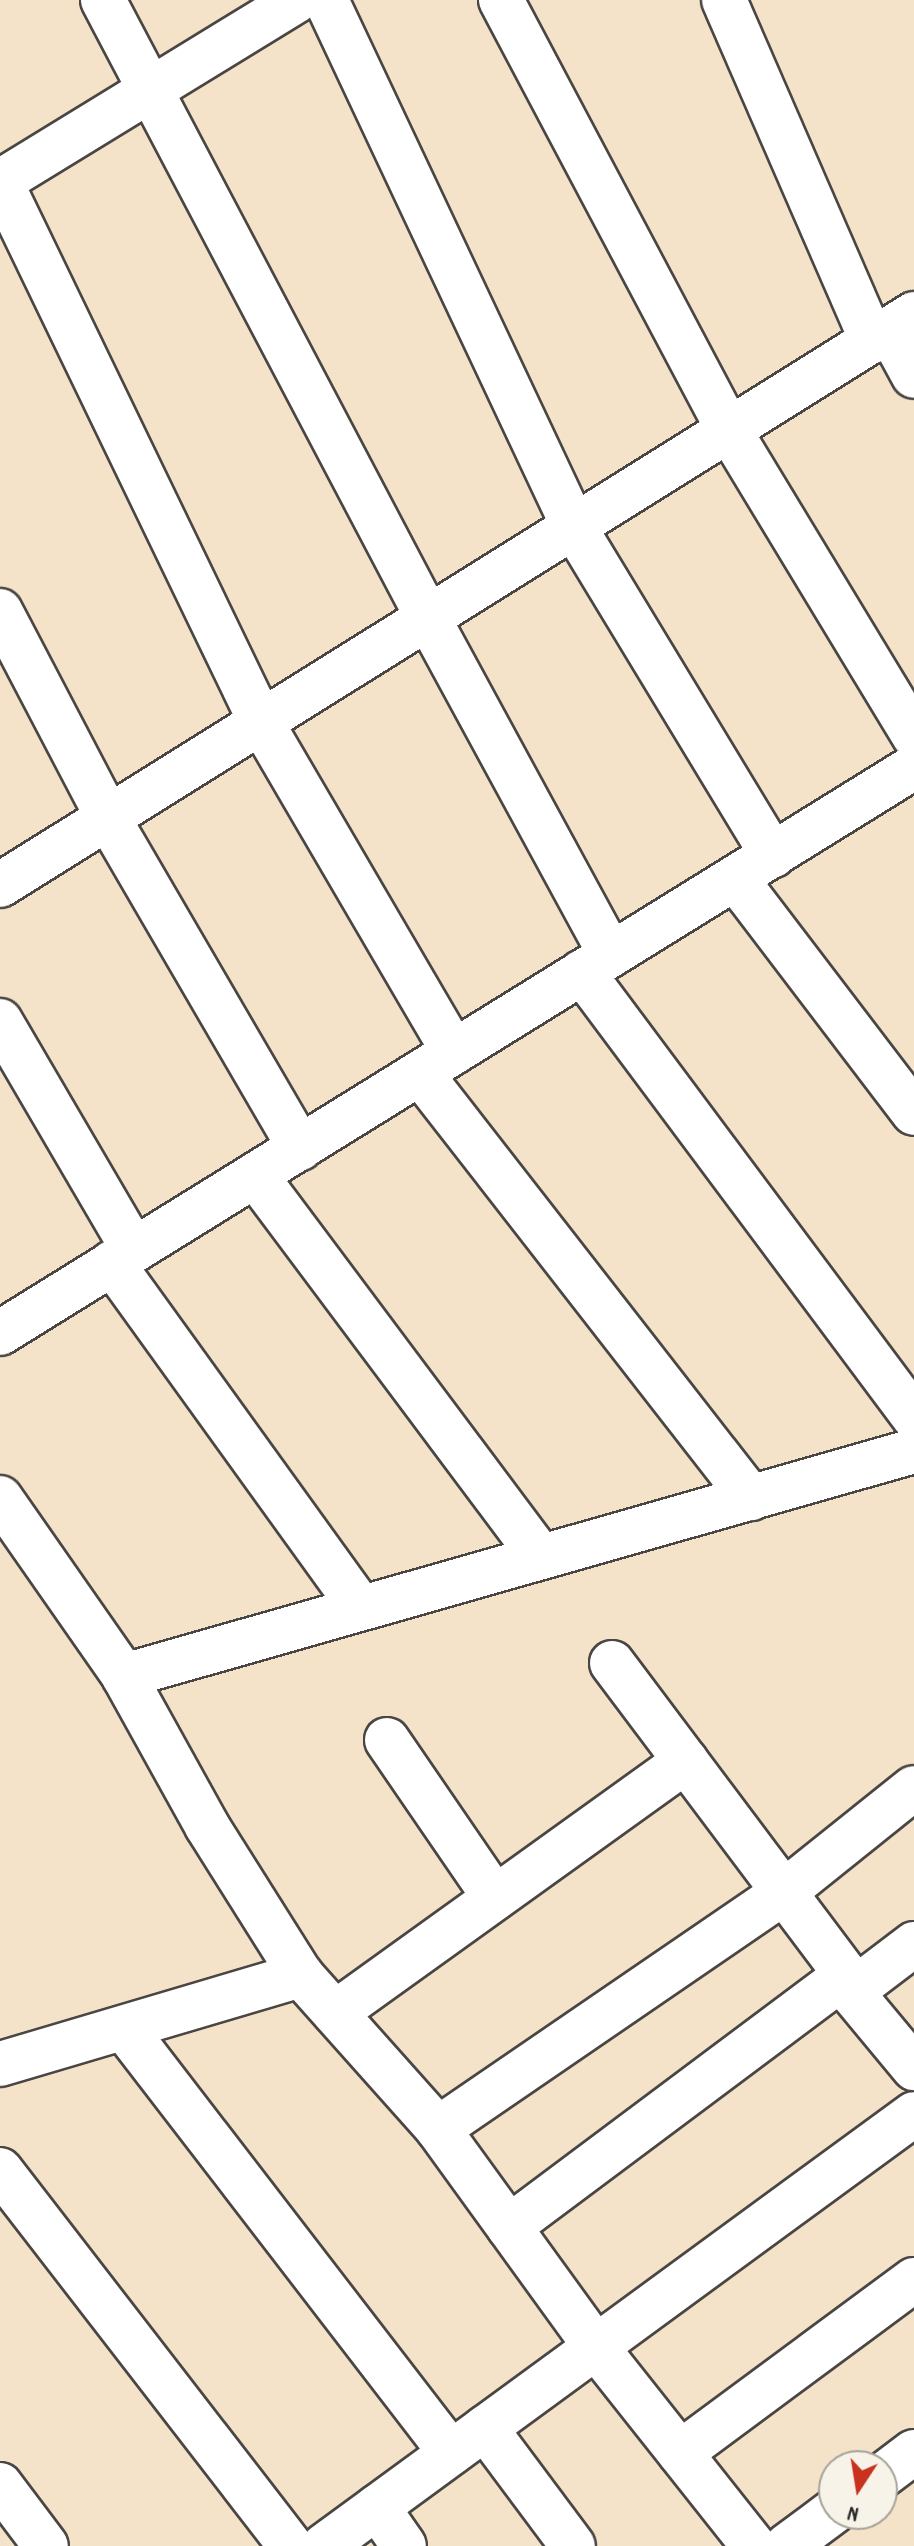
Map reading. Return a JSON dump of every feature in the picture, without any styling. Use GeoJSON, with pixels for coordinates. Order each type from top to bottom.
{"type":"FeatureCollection","features":[{"type":"Feature","properties":{"kind":"street"},"geometry":{"type":"LineString","coordinates":[[103,0],[428,618],[596,964],[914,1417]]}},
{"type":"Feature","properties":{"kind":"street"},"geometry":{"type":"LineString","coordinates":[[297,0],[0,182],[261,722],[437,1063],[751,1498]]}},
{"type":"Feature","properties":{"kind":"street"},"geometry":{"type":"LineString","coordinates":[[326,0],[574,527],[773,855]]}},
{"type":"Feature","properties":{"kind":"street"},"geometry":{"type":"LineString","coordinates":[[501,0],[729,430],[914,736]]}},
{"type":"Feature","properties":{"kind":"street"},"geometry":{"type":"LineString","coordinates":[[724,0],[914,376]]}},
{"type":"Feature","properties":{"kind":"street"},"geometry":{"type":"LineString","coordinates":[[0,885],[892,328]]}},
{"type":"Feature","properties":{"kind":"street"},"geometry":{"type":"LineString","coordinates":[[0,611],[108,818],[300,1148]]}},
{"type":"Feature","properties":{"kind":"street"},"geometry":{"type":"LineString","coordinates":[[0,1333],[735,878],[908,781]]}},
{"type":"Feature","properties":{"kind":"street"},"geometry":{"type":"LineString","coordinates":[[735,878],[914,1113]]}},
{"type":"Feature","properties":{"kind":"street"},"geometry":{"type":"LineString","coordinates":[[0,1021],[123,1257],[361,1608]]}},
{"type":"Feature","properties":{"kind":"street"},"geometry":{"type":"LineString","coordinates":[[255,1175],[541,1557]]}},
{"type":"Feature","properties":{"kind":"street"},"geometry":{"type":"LineString","coordinates":[[124,1676],[914,1451]]}},
{"type":"Feature","properties":{"kind":"street"},"geometry":{"type":"LineString","coordinates":[[0,1498],[124,1676],[207,1826],[301,1975],[438,2129],[596,2347],[754,2546]]}},
{"type":"Feature","properties":{"kind":"street"},"geometry":{"type":"LineString","coordinates":[[612,1663],[784,1892],[848,1984],[914,2068]]}},
{"type":"Feature","properties":{"kind":"street"},"geometry":{"type":"LineString","coordinates":[[387,1740],[495,1898]]}},
{"type":"Feature","properties":{"kind":"street"},"geometry":{"type":"LineString","coordinates":[[335,2013],[686,1761]]}},
{"type":"Feature","properties":{"kind":"street"},"geometry":{"type":"LineString","coordinates":[[438,2129],[784,1892],[914,1788]]}},
{"type":"Feature","properties":{"kind":"street"},"geometry":{"type":"LineString","coordinates":[[509,2227],[848,1984],[914,1944]]}},
{"type":"Feature","properties":{"kind":"street"},"geometry":{"type":"LineString","coordinates":[[0,2064],[301,1975]]}},
{"type":"Feature","properties":{"kind":"street"},"geometry":{"type":"LineString","coordinates":[[124,2028],[468,2441],[573,2546]]}},
{"type":"Feature","properties":{"kind":"street"},"geometry":{"type":"LineString","coordinates":[[324,2546],[914,2114]]}},
{"type":"Feature","properties":{"kind":"street"},"geometry":{"type":"LineString","coordinates":[[0,2170],[291,2546]]}},
{"type":"Feature","properties":{"kind":"street"},"geometry":{"type":"LineString","coordinates":[[680,2453],[914,2280]]}},
{"type":"Feature","properties":{"kind":"street"},"geometry":{"type":"LineString","coordinates":[[0,2485],[46,2546]]}},
{"type":"Feature","properties":{"kind":"street"},"geometry":{"type":"LineString","coordinates":[[377,2507],[404,2546]]}},
{"type":"Feature","properties":{"kind":"street"},"geometry":{"type":"LineString","coordinates":[[787,2546],[818,2523]]}}]}
